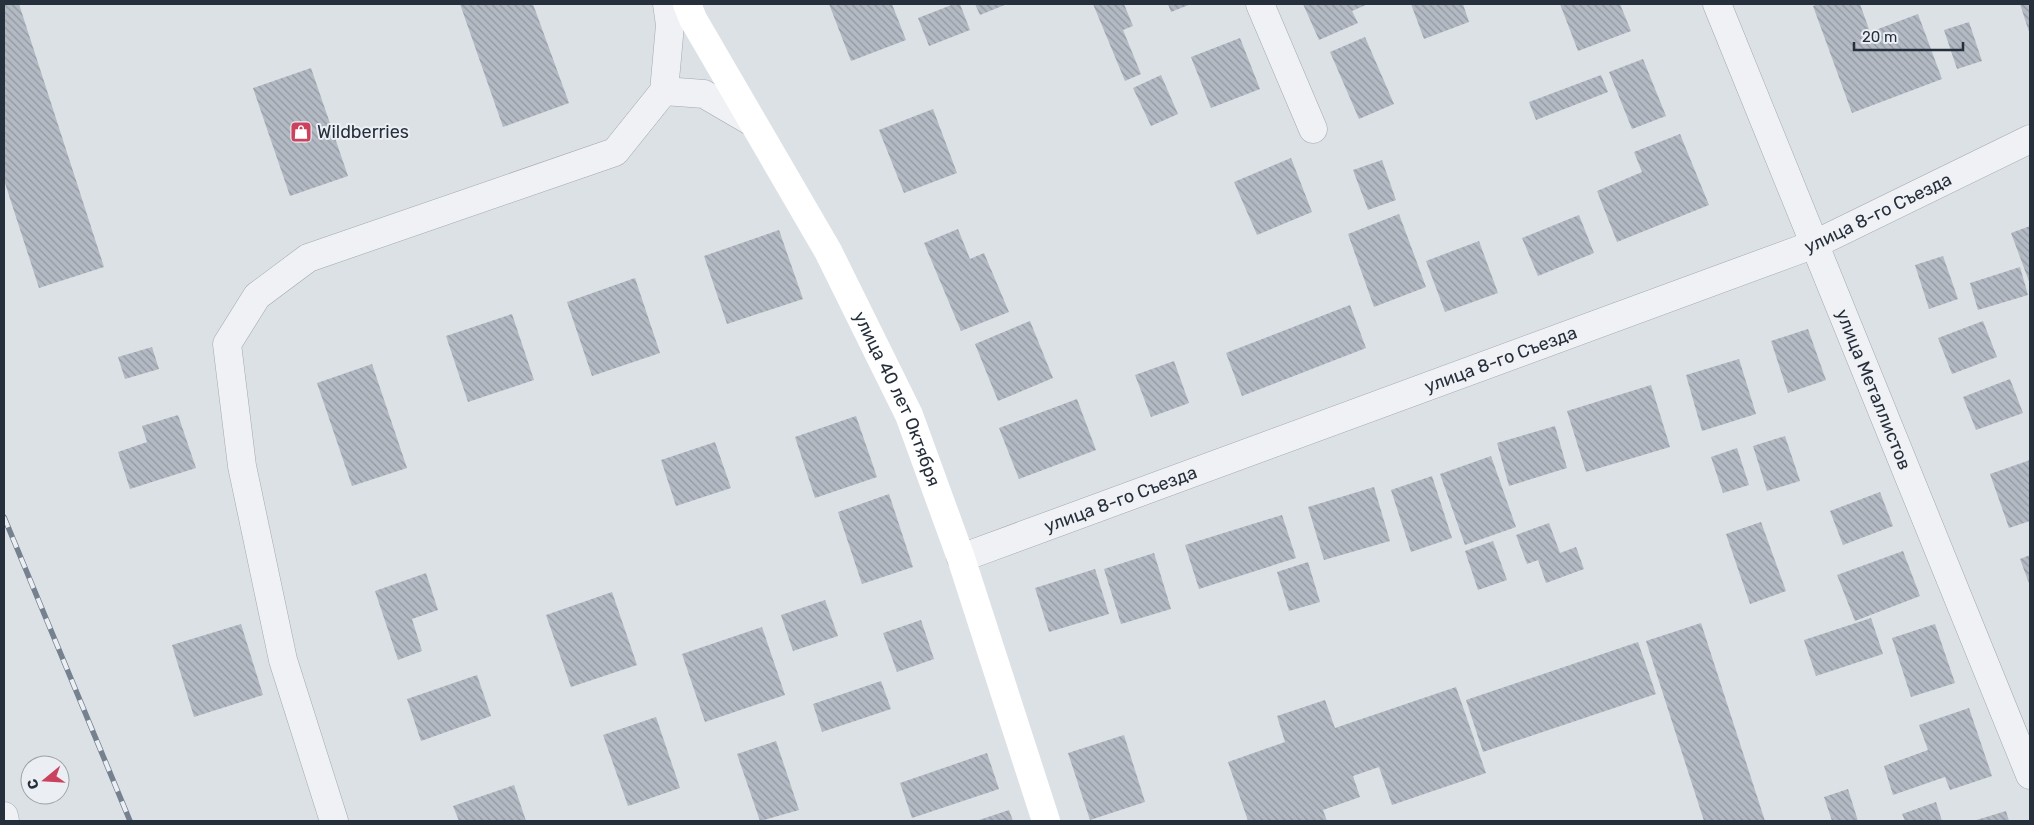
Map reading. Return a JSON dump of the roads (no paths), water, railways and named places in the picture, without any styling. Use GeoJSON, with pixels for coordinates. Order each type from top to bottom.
{"type":"FeatureCollection","features":[{"type":"Feature","properties":{"kind":"street"},"geometry":{"type":"LineString","coordinates":[[334,821],[283,660],[242,466],[227,344],[257,296],[308,258],[615,152],[664,91],[670,25],[667,4]]}},
{"type":"Feature","properties":{"kind":"street","name":"улица 40 лет Октября"},"geometry":{"type":"LineString","coordinates":[[687,4],[693,20],[828,251],[909,415],[961,558],[1046,821]]}},
{"type":"Feature","properties":{"kind":"street"},"geometry":{"type":"LineString","coordinates":[[1260,4],[1313,129]]}},
{"type":"Feature","properties":{"kind":"street","name":"улица Металлистов"},"geometry":{"type":"LineString","coordinates":[[1717,4],[2030,775]]}},
{"type":"Feature","properties":{"kind":"street"},"geometry":{"type":"LineString","coordinates":[[664,91],[704,94],[752,122]]}},
{"type":"Feature","properties":{"kind":"street","name":"улица 8-го Съезда"},"geometry":{"type":"LineString","coordinates":[[961,558],[1815,244],[2030,139]]}},
{"type":"Feature","properties":{"kind":"street"},"geometry":{"type":"LineString","coordinates":[[4,816],[5,821]]}},
{"type":"Feature","properties":{"kind":"railway"},"geometry":{"type":"LineString","coordinates":[[4,517],[130,821]]}},
{"type":"Feature","properties":{"kind":"place","name":"Wildberries"},"geometry":{"type":"Point","coordinates":[301,132]}}]}
